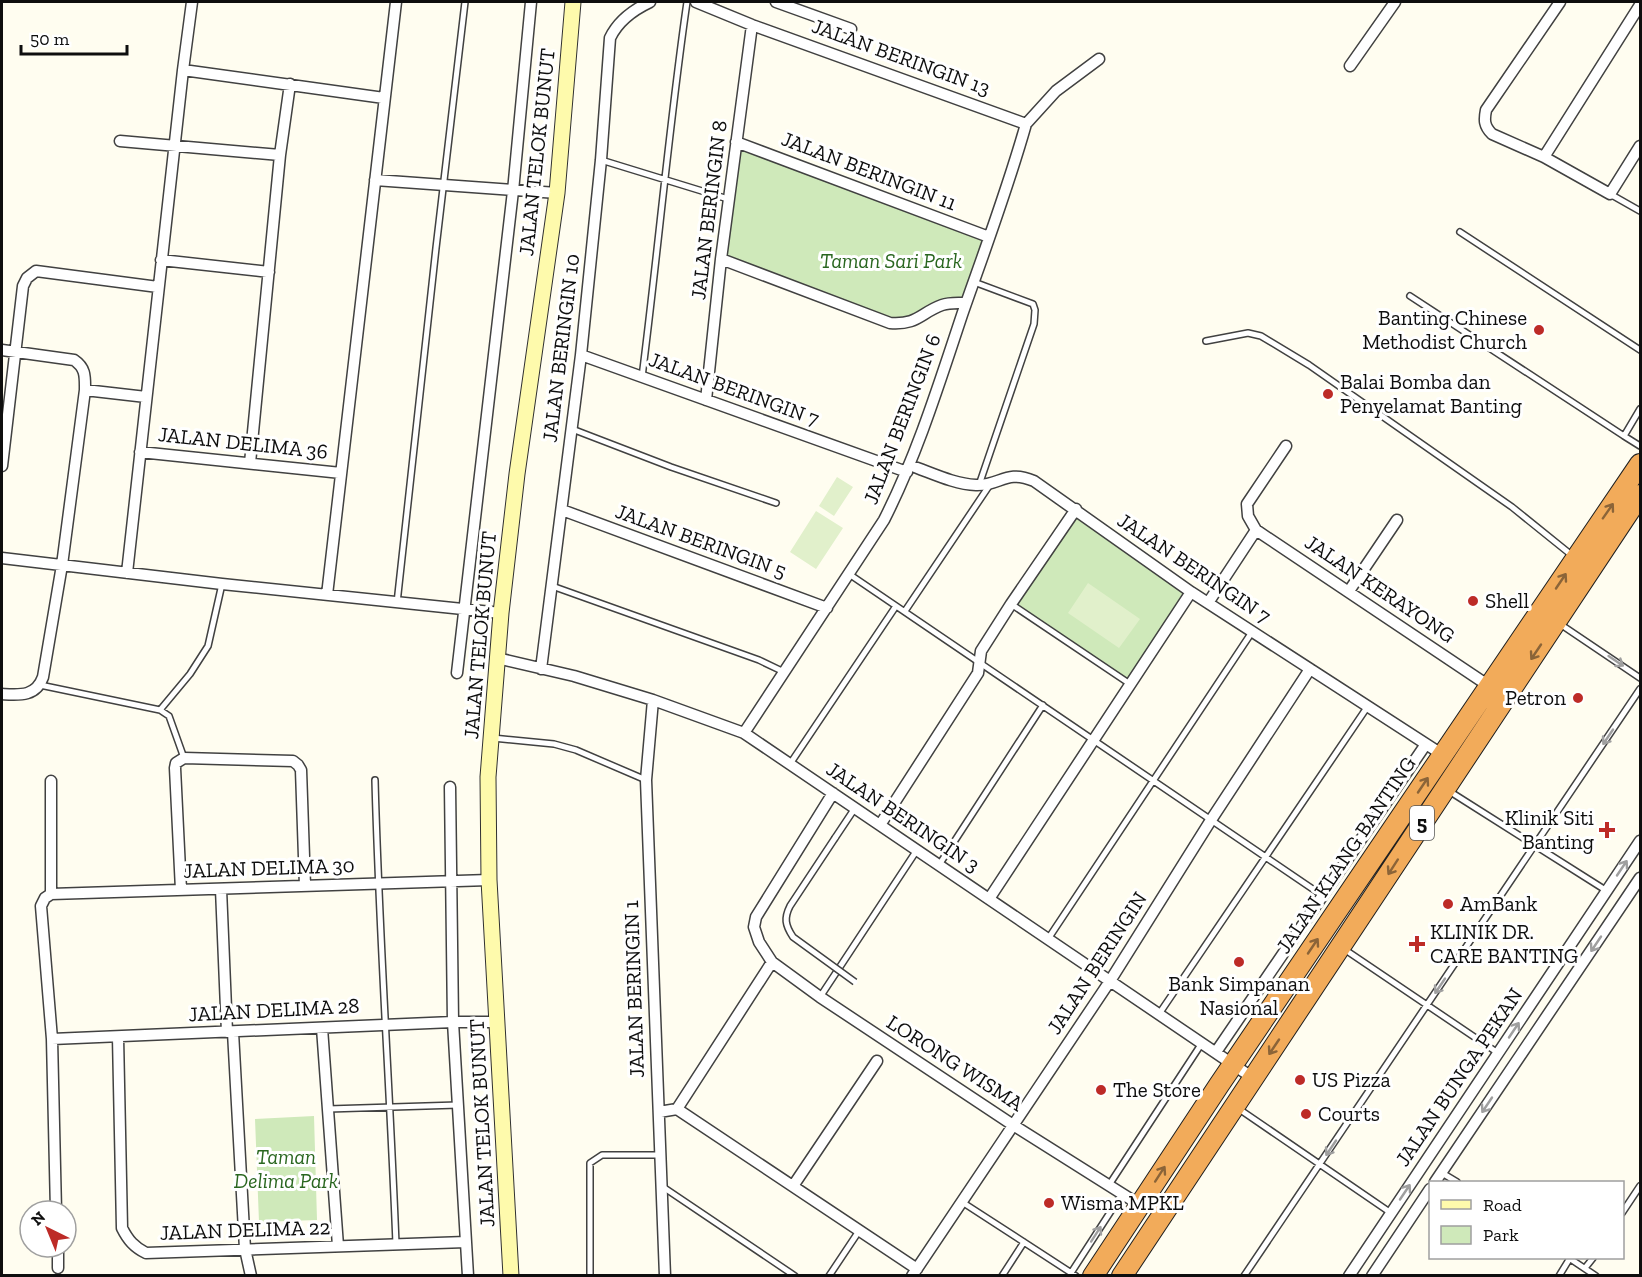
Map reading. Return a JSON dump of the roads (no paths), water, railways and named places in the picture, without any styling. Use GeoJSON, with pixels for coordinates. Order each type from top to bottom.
{"type":"FeatureCollection","features":[{"type":"Feature","properties":{"kind":"highway","name":"JALAN KLANG BANTING"},"geometry":{"type":"LineString","coordinates":[[1126,1274],[1556,621],[1583,563],[1641,464]]}},
{"type":"Feature","properties":{"kind":"highway","name":"JALAN KLANG BANTING"},"geometry":{"type":"LineString","coordinates":[[1093,1275],[1489,686],[1583,563],[1641,495]]}},
{"type":"Feature","properties":{"kind":"street"},"geometry":{"type":"LineString","coordinates":[[127,573],[192,2]]}},
{"type":"Feature","properties":{"kind":"street"},"geometry":{"type":"LineString","coordinates":[[327,595],[396,2]]}},
{"type":"Feature","properties":{"kind":"street"},"geometry":{"type":"LineString","coordinates":[[457,673],[513,191],[531,2]]}},
{"type":"Feature","properties":{"kind":"street","name":"JALAN TELOK BUNUT"},"geometry":{"type":"LineString","coordinates":[[511,1275],[489,880],[488,777],[501,614],[517,474],[556,194],[573,2]]}},
{"type":"Feature","properties":{"kind":"street","name":"JALAN BERINGIN 10"},"geometry":{"type":"LineString","coordinates":[[541,669],[581,355],[601,160],[610,38],[619,22],[640,6],[650,2]]}},
{"type":"Feature","properties":{"kind":"street","name":"JALAN BERINGIN 13"},"geometry":{"type":"LineString","coordinates":[[696,2],[752,25],[1026,124]]}},
{"type":"Feature","properties":{"kind":"street"},"geometry":{"type":"LineString","coordinates":[[776,2],[851,29]]}},
{"type":"Feature","properties":{"kind":"street"},"geometry":{"type":"LineString","coordinates":[[1350,66],[1395,2]]}},
{"type":"Feature","properties":{"kind":"street"},"geometry":{"type":"LineString","coordinates":[[1560,2],[1486,110],[1484,120],[1486,128],[1492,134],[1544,157],[1610,194],[1641,146]]}},
{"type":"Feature","properties":{"kind":"street"},"geometry":{"type":"LineString","coordinates":[[1544,157],[1641,4]]}},
{"type":"Feature","properties":{"kind":"street","name":"JALAN BERINGIN 8"},"geometry":{"type":"LineString","coordinates":[[706,400],[728,199],[752,25]]}},
{"type":"Feature","properties":{"kind":"street"},"geometry":{"type":"LineString","coordinates":[[1026,124],[1056,91],[1099,58]]}},
{"type":"Feature","properties":{"kind":"street"},"geometry":{"type":"LineString","coordinates":[[183,70],[384,98]]}},
{"type":"Feature","properties":{"kind":"street"},"geometry":{"type":"LineString","coordinates":[[250,463],[280,155],[290,84]]}},
{"type":"Feature","properties":{"kind":"street","name":"JALAN BERINGIN 6"},"geometry":{"type":"LineString","coordinates":[[744,733],[884,520],[908,469],[974,282],[1026,124]]}},
{"type":"Feature","properties":{"kind":"street"},"geometry":{"type":"LineString","coordinates":[[120,141],[280,155]]}},
{"type":"Feature","properties":{"kind":"street","name":"JALAN BERINGIN 11"},"geometry":{"type":"LineString","coordinates":[[736,142],[989,237]]}},
{"type":"Feature","properties":{"kind":"street"},"geometry":{"type":"LineString","coordinates":[[375,180],[556,194]]}},
{"type":"Feature","properties":{"kind":"street"},"geometry":{"type":"LineString","coordinates":[[721,259],[890,323],[907,323],[919,319],[941,305],[966,303]]}},
{"type":"Feature","properties":{"kind":"street"},"geometry":{"type":"LineString","coordinates":[[161,260],[268,272]]}},
{"type":"Feature","properties":{"kind":"street"},"geometry":{"type":"LineString","coordinates":[[2,466],[23,286],[27,278],[36,271],[158,287]]}},
{"type":"Feature","properties":{"kind":"street"},"geometry":{"type":"LineString","coordinates":[[2,350],[74,360],[82,365],[85,372],[85,390],[62,565],[43,677],[40,685],[29,693],[2,694]]}},
{"type":"Feature","properties":{"kind":"street","name":"JALAN BERINGIN 7"},"geometry":{"type":"LineString","coordinates":[[581,355],[908,469],[964,484],[979,485],[1022,476],[1076,509],[1191,592],[1443,755]]}},
{"type":"Feature","properties":{"kind":"street"},"geometry":{"type":"LineString","coordinates":[[85,390],[146,397]]}},
{"type":"Feature","properties":{"kind":"street"},"geometry":{"type":"LineString","coordinates":[[1208,603],[1254,525],[1247,512],[1248,504],[1286,446]]}},
{"type":"Feature","properties":{"kind":"street","name":"JALAN DELIMA 36"},"geometry":{"type":"LineString","coordinates":[[140,452],[341,473]]}},
{"type":"Feature","properties":{"kind":"street"},"geometry":{"type":"LineString","coordinates":[[880,825],[978,673],[981,651],[1076,509]]}},
{"type":"Feature","properties":{"kind":"street","name":"JALAN BERINGIN 5"},"geometry":{"type":"LineString","coordinates":[[562,510],[826,608]]}},
{"type":"Feature","properties":{"kind":"street"},"geometry":{"type":"LineString","coordinates":[[1349,591],[1397,520]]}},
{"type":"Feature","properties":{"kind":"street","name":"JALAN KERAYONG"},"geometry":{"type":"LineString","coordinates":[[1254,525],[1489,686]]}},
{"type":"Feature","properties":{"kind":"street"},"geometry":{"type":"LineString","coordinates":[[2,558],[501,614]]}},
{"type":"Feature","properties":{"kind":"street"},"geometry":{"type":"LineString","coordinates":[[989,899],[1191,592]]}},
{"type":"Feature","properties":{"kind":"street","name":"JALAN BERINGIN 3"},"geometry":{"type":"LineString","coordinates":[[497,658],[574,676],[653,700],[744,733],[1254,1078]]}},
{"type":"Feature","properties":{"kind":"street","name":"JALAN BERINGIN"},"geometry":{"type":"LineString","coordinates":[[914,1272],[1110,981],[1211,820],[1310,669]]}},
{"type":"Feature","properties":{"kind":"street","name":"JALAN BERINGIN 1"},"geometry":{"type":"LineString","coordinates":[[653,700],[646,780],[661,1186],[667,1274]]}},
{"type":"Feature","properties":{"kind":"street"},"geometry":{"type":"LineString","coordinates":[[1216,1053],[1426,744]]}},
{"type":"Feature","properties":{"kind":"street"},"geometry":{"type":"LineString","coordinates":[[181,890],[175,768],[176,763],[184,758],[293,761],[298,765],[301,770],[305,886]]}},
{"type":"Feature","properties":{"kind":"street"},"geometry":{"type":"LineString","coordinates":[[51,781],[51,894],[45,898],[41,906],[52,1039],[56,1199]]}},
{"type":"Feature","properties":{"kind":"street"},"geometry":{"type":"LineString","coordinates":[[450,787],[453,1022],[468,1275]]}},
{"type":"Feature","properties":{"kind":"street","name":"LORONG WISMA"},"geometry":{"type":"LineString","coordinates":[[833,794],[756,917],[754,927],[759,942],[772,962],[820,997],[1140,1205]]}},
{"type":"Feature","properties":{"kind":"street","name":"JALAN BUNGA PEKAN"},"geometry":{"type":"LineString","coordinates":[[1349,1275],[1641,841]]}},
{"type":"Feature","properties":{"kind":"street","name":"JALAN BUNGA PEKAN"},"geometry":{"type":"LineString","coordinates":[[1436,1181],[1641,878]]}},
{"type":"Feature","properties":{"kind":"street","name":"JALAN DELIMA 30"},"geometry":{"type":"LineString","coordinates":[[51,894],[489,880]]}},
{"type":"Feature","properties":{"kind":"street"},"geometry":{"type":"LineString","coordinates":[[221,888],[246,1249],[251,1275]]}},
{"type":"Feature","properties":{"kind":"street"},"geometry":{"type":"LineString","coordinates":[[659,1113],[677,1109],[772,962]]}},
{"type":"Feature","properties":{"kind":"street","name":"JALAN DELIMA 28"},"geometry":{"type":"LineString","coordinates":[[52,1039],[497,1022]]}},
{"type":"Feature","properties":{"kind":"street"},"geometry":{"type":"LineString","coordinates":[[322,1028],[338,1246]]}},
{"type":"Feature","properties":{"kind":"street","name":"JALAN DELIMA 22"},"geometry":{"type":"LineString","coordinates":[[118,1037],[122,1228],[129,1241],[146,1253],[466,1242]]}},
{"type":"Feature","properties":{"kind":"street"},"geometry":{"type":"LineString","coordinates":[[793,1186],[877,1061]]}},
{"type":"Feature","properties":{"kind":"street"},"geometry":{"type":"LineString","coordinates":[[677,1109],[860,1230],[914,1272]]}},
{"type":"Feature","properties":{"kind":"street"},"geometry":{"type":"LineString","coordinates":[[1426,1162],[1442,1173]]}},
{"type":"Feature","properties":{"kind":"street","name":"JALAN BUNGA PEKAN"},"geometry":{"type":"LineString","coordinates":[[1372,1275],[1429,1192]]}},
{"type":"Feature","properties":{"kind":"street"},"geometry":{"type":"LineString","coordinates":[[58,1259],[58,1268]]}},
{"type":"Feature","properties":{"kind":"lane"},"geometry":{"type":"LineString","coordinates":[[398,603],[465,2]]}},
{"type":"Feature","properties":{"kind":"lane"},"geometry":{"type":"LineString","coordinates":[[642,377],[687,2]]}},
{"type":"Feature","properties":{"kind":"lane"},"geometry":{"type":"LineString","coordinates":[[601,160],[728,199]]}},
{"type":"Feature","properties":{"kind":"lane"},"geometry":{"type":"LineString","coordinates":[[1610,194],[1641,211]]}},
{"type":"Feature","properties":{"kind":"lane"},"geometry":{"type":"LineString","coordinates":[[1460,232],[1641,350]]}},
{"type":"Feature","properties":{"kind":"lane"},"geometry":{"type":"LineString","coordinates":[[974,282],[1033,304],[1035,310],[1034,324],[979,485]]}},
{"type":"Feature","properties":{"kind":"lane"},"geometry":{"type":"LineString","coordinates":[[1410,296],[1641,446]]}},
{"type":"Feature","properties":{"kind":"lane"},"geometry":{"type":"LineString","coordinates":[[1206,341],[1248,333],[1261,336],[1309,365],[1512,507],[1556,545],[1583,563]]}},
{"type":"Feature","properties":{"kind":"lane"},"geometry":{"type":"LineString","coordinates":[[1624,436],[1641,410]]}},
{"type":"Feature","properties":{"kind":"lane"},"geometry":{"type":"LineString","coordinates":[[572,429],[671,467],[776,503]]}},
{"type":"Feature","properties":{"kind":"lane"},"geometry":{"type":"LineString","coordinates":[[905,611],[991,482]]}},
{"type":"Feature","properties":{"kind":"lane"},"geometry":{"type":"LineString","coordinates":[[849,573],[1323,896]]}},
{"type":"Feature","properties":{"kind":"lane"},"geometry":{"type":"LineString","coordinates":[[159,710],[190,674],[208,646],[222,584]]}},
{"type":"Feature","properties":{"kind":"lane"},"geometry":{"type":"LineString","coordinates":[[552,586],[759,660],[784,672]]}},
{"type":"Feature","properties":{"kind":"lane"},"geometry":{"type":"LineString","coordinates":[[1011,604],[1130,684]]}},
{"type":"Feature","properties":{"kind":"lane"},"geometry":{"type":"LineString","coordinates":[[790,764],[896,606]]}},
{"type":"Feature","properties":{"kind":"lane"},"geometry":{"type":"LineString","coordinates":[[1556,621],[1641,678]]}},
{"type":"Feature","properties":{"kind":"lane"},"geometry":{"type":"LineString","coordinates":[[1048,939],[1252,632]]}},
{"type":"Feature","properties":{"kind":"lane"},"geometry":{"type":"LineString","coordinates":[[40,685],[159,710],[169,716],[184,758]]}},
{"type":"Feature","properties":{"kind":"lane"},"geometry":{"type":"LineString","coordinates":[[1245,1275],[1641,689]]}},
{"type":"Feature","properties":{"kind":"lane"},"geometry":{"type":"LineString","coordinates":[[939,865],[1043,705]]}},
{"type":"Feature","properties":{"kind":"lane"},"geometry":{"type":"LineString","coordinates":[[1159,1014],[1368,706]]}},
{"type":"Feature","properties":{"kind":"lane"},"geometry":{"type":"LineString","coordinates":[[491,738],[554,744],[576,750],[646,780]]}},
{"type":"Feature","properties":{"kind":"lane"},"geometry":{"type":"LineString","coordinates":[[375,780],[377,884],[391,1106],[396,1244]]}},
{"type":"Feature","properties":{"kind":"lane"},"geometry":{"type":"LineString","coordinates":[[1445,788],[1607,891]]}},
{"type":"Feature","properties":{"kind":"lane"},"geometry":{"type":"LineString","coordinates":[[855,808],[785,916],[786,927],[793,937],[855,982]]}},
{"type":"Feature","properties":{"kind":"lane"},"geometry":{"type":"LineString","coordinates":[[820,997],[917,850]]}},
{"type":"Feature","properties":{"kind":"lane"},"geometry":{"type":"LineString","coordinates":[[1341,946],[1498,1053]]}},
{"type":"Feature","properties":{"kind":"lane"},"geometry":{"type":"LineString","coordinates":[[1109,1185],[1202,1043]]}},
{"type":"Feature","properties":{"kind":"lane"},"geometry":{"type":"LineString","coordinates":[[328,1109],[458,1105]]}},
{"type":"Feature","properties":{"kind":"lane"},"geometry":{"type":"LineString","coordinates":[[1235,1106],[1391,1213]]}},
{"type":"Feature","properties":{"kind":"lane"},"geometry":{"type":"LineString","coordinates":[[590,1275],[590,1163],[602,1155],[660,1155]]}},
{"type":"Feature","properties":{"kind":"lane"},"geometry":{"type":"LineString","coordinates":[[1442,1173],[1454,1181]]}},
{"type":"Feature","properties":{"kind":"lane"},"geometry":{"type":"LineString","coordinates":[[661,1186],[795,1275]]}},
{"type":"Feature","properties":{"kind":"lane"},"geometry":{"type":"LineString","coordinates":[[1624,1212],[1641,1186]]}},
{"type":"Feature","properties":{"kind":"lane"},"geometry":{"type":"LineString","coordinates":[[962,1202],[1072,1274],[1123,1193]]}},
{"type":"Feature","properties":{"kind":"lane"},"geometry":{"type":"LineString","coordinates":[[829,1275],[860,1230]]}},
{"type":"Feature","properties":{"kind":"lane"},"geometry":{"type":"LineString","coordinates":[[1002,1275],[1024,1242]]}},
{"type":"Feature","properties":{"kind":"lane"},"geometry":{"type":"LineString","coordinates":[[1559,1275],[1568,1259]]}},
{"type":"Feature","properties":{"kind":"lane"},"geometry":{"type":"LineString","coordinates":[[1571,1259],[1596,1275]]}},
{"type":"Feature","properties":{"kind":"lane"},"geometry":{"type":"LineString","coordinates":[[1585,1268],[1592,1259]]}},
{"type":"Feature","properties":{"kind":"place","name":"Banting Chinese Methodist Church"},"geometry":{"type":"Point","coordinates":[1539,330]}},
{"type":"Feature","properties":{"kind":"place","name":"Balai Bomba dan Penyelamat Banting"},"geometry":{"type":"Point","coordinates":[1328,394]}},
{"type":"Feature","properties":{"kind":"place","name":"Shell"},"geometry":{"type":"Point","coordinates":[1473,601]}},
{"type":"Feature","properties":{"kind":"place","name":"Petron"},"geometry":{"type":"Point","coordinates":[1578,698]}},
{"type":"Feature","properties":{"kind":"place","name":"Klinik Siti Banting"},"geometry":{"type":"Point","coordinates":[1607,830]}},
{"type":"Feature","properties":{"kind":"place","name":"AmBank"},"geometry":{"type":"Point","coordinates":[1448,904]}},
{"type":"Feature","properties":{"kind":"place","name":"KLINIK DR. CARE BANTING"},"geometry":{"type":"Point","coordinates":[1417,944]}},
{"type":"Feature","properties":{"kind":"place","name":"Bank Simpanan Nasional"},"geometry":{"type":"Point","coordinates":[1239,962]}},
{"type":"Feature","properties":{"kind":"place","name":"US Pizza"},"geometry":{"type":"Point","coordinates":[1300,1080]}},
{"type":"Feature","properties":{"kind":"place","name":"The Store"},"geometry":{"type":"Point","coordinates":[1101,1090]}},
{"type":"Feature","properties":{"kind":"place","name":"Courts"},"geometry":{"type":"Point","coordinates":[1306,1114]}},
{"type":"Feature","properties":{"kind":"place","name":"Wisma MPKL"},"geometry":{"type":"Point","coordinates":[1049,1203]}},
{"type":"Feature","properties":{"kind":"park label","name":"Taman Sari Park"},"geometry":{"type":"Point","coordinates":[891,261]}},
{"type":"Feature","properties":{"kind":"park label","name":"Taman Delima Park"},"geometry":{"type":"Point","coordinates":[286,1169]}}]}
